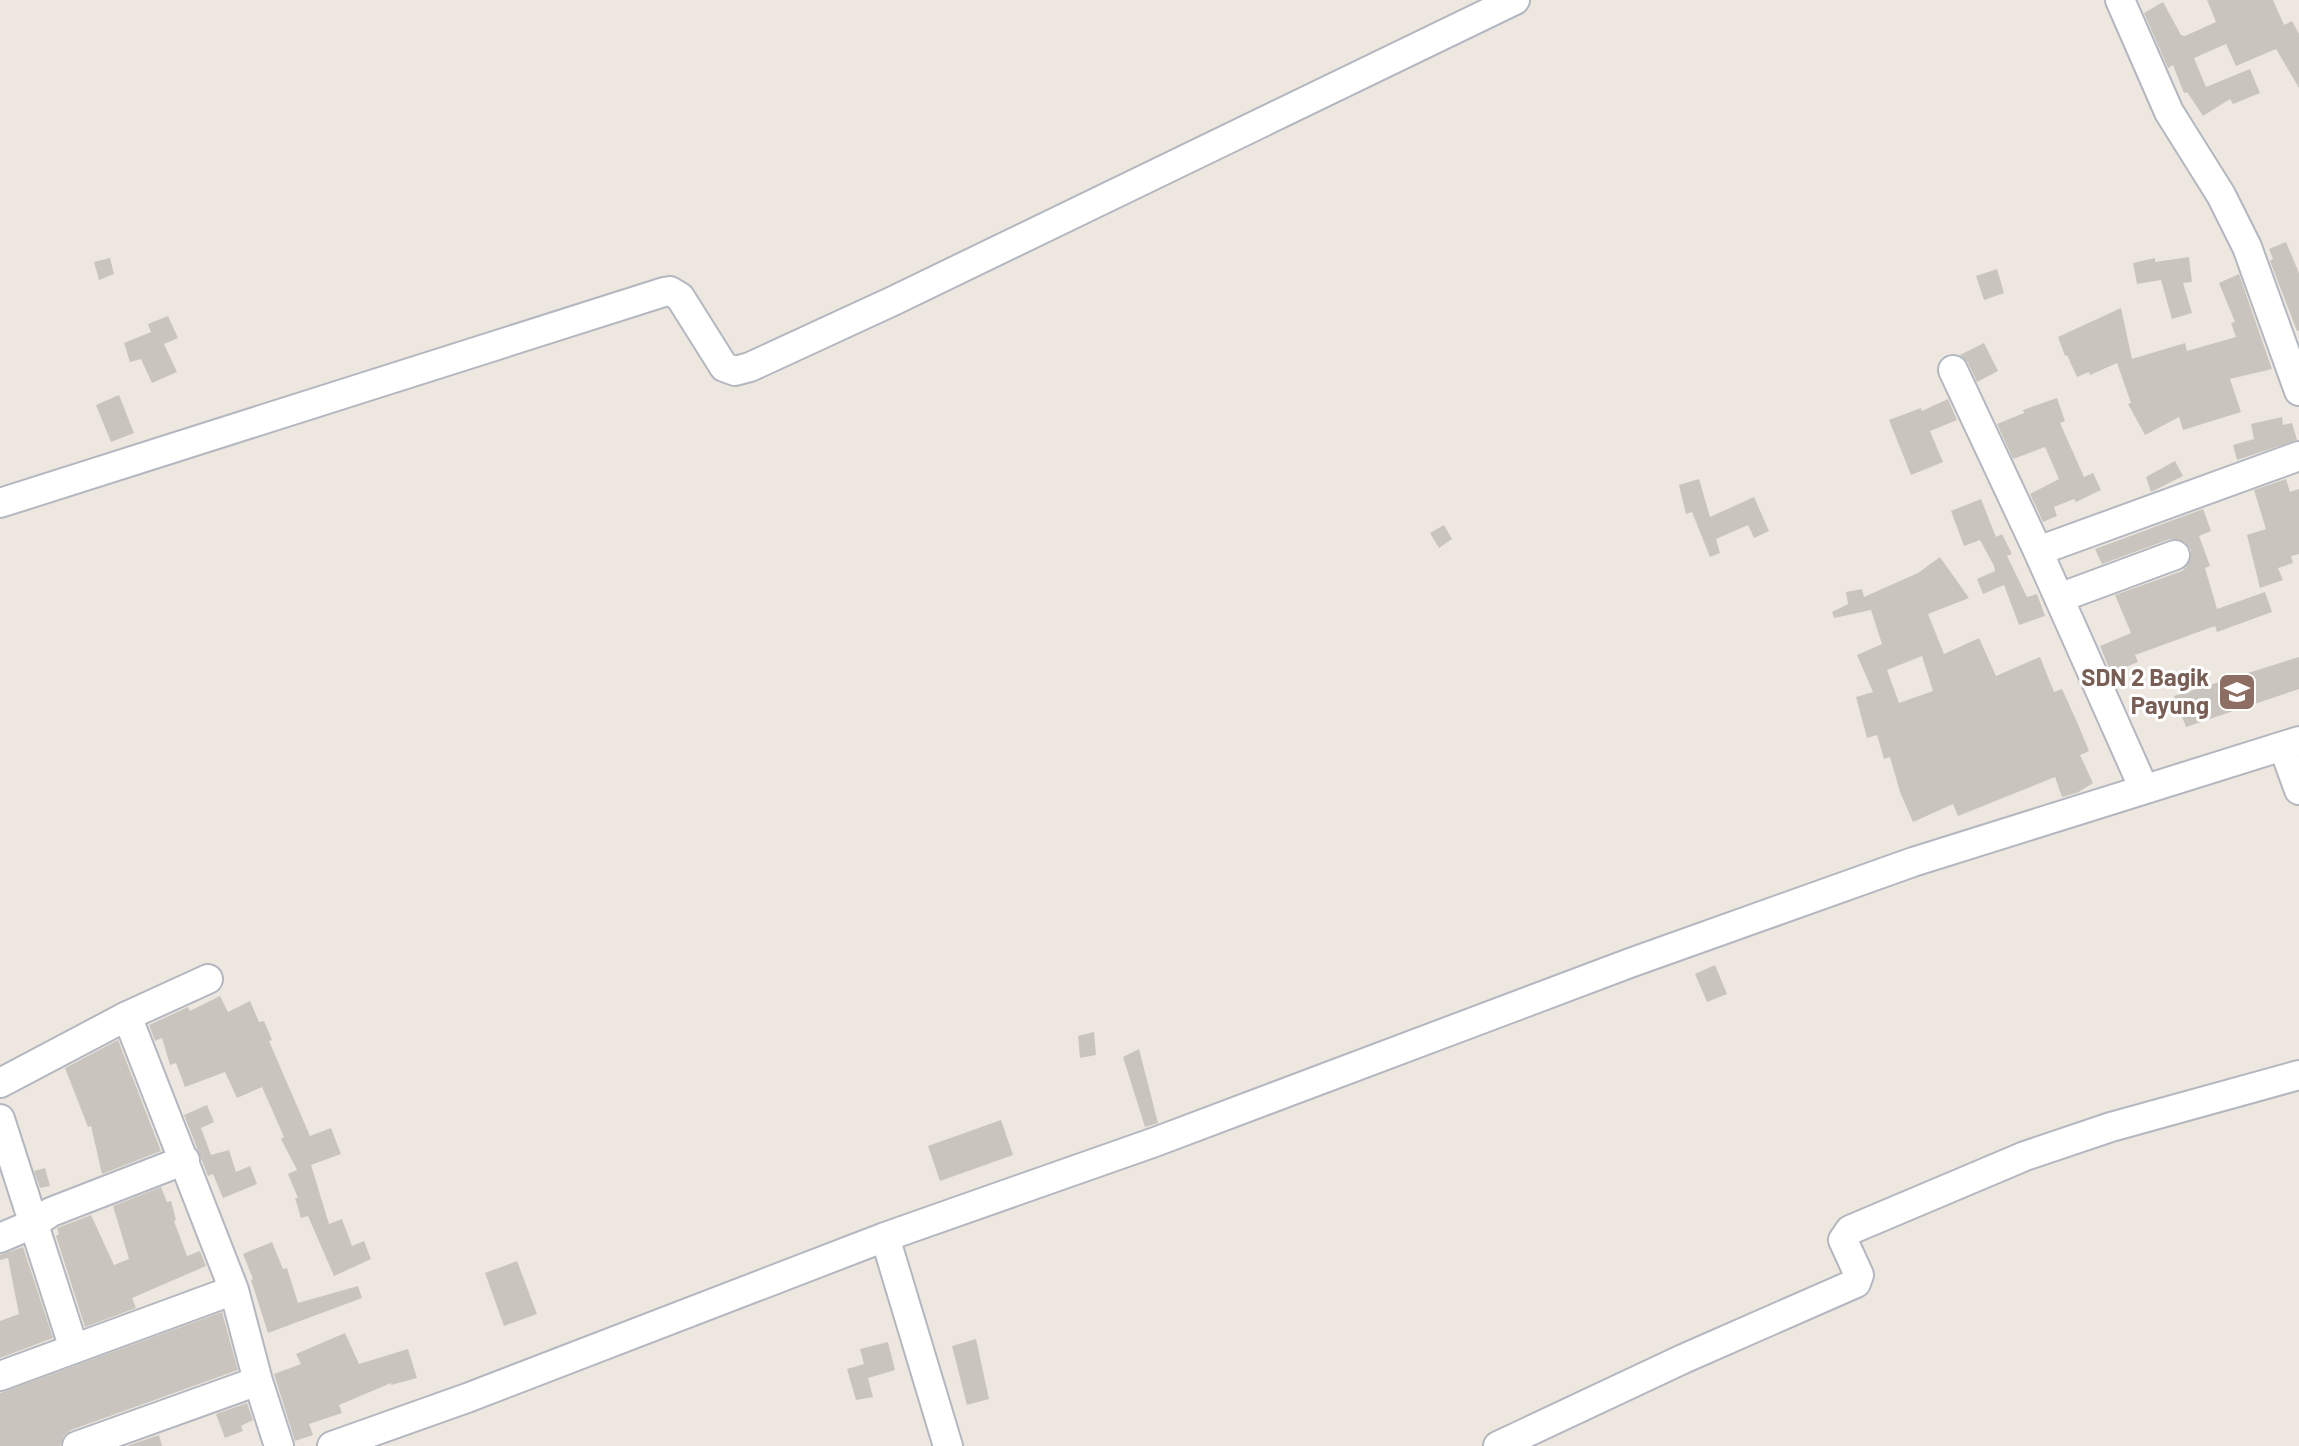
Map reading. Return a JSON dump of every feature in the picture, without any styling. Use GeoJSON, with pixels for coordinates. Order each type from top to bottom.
{"type":"FeatureCollection","features":[{"type":"Feature","properties":{"kind":"street"},"geometry":{"type":"LineString","coordinates":[[0,503],[670,291],[680,297],[724,367],[735,371],[750,367],[1515,0]]}},
{"type":"Feature","properties":{"kind":"street"},"geometry":{"type":"LineString","coordinates":[[2120,0],[2155,85],[2221,195],[2247,247],[2298,383]]}},
{"type":"Feature","properties":{"kind":"street"},"geometry":{"type":"LineString","coordinates":[[1953,370],[2144,789]]}},
{"type":"Feature","properties":{"kind":"street"},"geometry":{"type":"LineString","coordinates":[[2038,551],[2299,456]]}},
{"type":"Feature","properties":{"kind":"street"},"geometry":{"type":"LineString","coordinates":[[2059,598],[2175,555]]}},
{"type":"Feature","properties":{"kind":"street"},"geometry":{"type":"LineString","coordinates":[[332,1446],[467,1398],[885,1237],[1155,1142],[1630,963],[1839,888],[2291,744],[2299,790]]}},
{"type":"Feature","properties":{"kind":"street"},"geometry":{"type":"LineString","coordinates":[[0,1083],[127,1016],[208,979]]}},
{"type":"Feature","properties":{"kind":"street"},"geometry":{"type":"LineString","coordinates":[[127,1016],[234,1290],[279,1446]]}},
{"type":"Feature","properties":{"kind":"street"},"geometry":{"type":"LineString","coordinates":[[1498,1446],[1683,1359],[1856,1283],[1859,1275],[1843,1240],[1850,1230],[2025,1156],[2111,1127],[2299,1075]]}},
{"type":"Feature","properties":{"kind":"street"},"geometry":{"type":"LineString","coordinates":[[0,1119],[74,1349]]}},
{"type":"Feature","properties":{"kind":"street"},"geometry":{"type":"LineString","coordinates":[[0,1238],[35,1223],[51,1212],[185,1160]]}},
{"type":"Feature","properties":{"kind":"street"},"geometry":{"type":"LineString","coordinates":[[885,1237],[948,1446]]}},
{"type":"Feature","properties":{"kind":"street"},"geometry":{"type":"LineString","coordinates":[[0,1376],[234,1290]]}},
{"type":"Feature","properties":{"kind":"street"},"geometry":{"type":"LineString","coordinates":[[77,1446],[258,1381]]}},
{"type":"Feature","properties":{"kind":"building"},"geometry":{"type":"Polygon","coordinates":[[[2207,0],[2273,0],[2284,25],[2292,21],[2299,34],[2299,88],[2276,49],[2236,66],[2226,44],[2194,58],[2206,87],[2250,69],[2260,93],[2233,104],[2230,99],[2203,116],[2187,92],[2184,93],[2173,65],[2168,68],[2144,13],[2163,2],[2181,35],[2185,36],[2216,22],[2207,0]]]}},
{"type":"Feature","properties":{"kind":"building"},"geometry":{"type":"Polygon","coordinates":[[[2286,242],[2299,273],[2299,331],[2270,261],[2273,259],[2269,249],[2286,242]]]}},
{"type":"Feature","properties":{"kind":"building"},"geometry":{"type":"Polygon","coordinates":[[[2189,257],[2192,282],[2183,283],[2192,313],[2172,319],[2161,280],[2137,284],[2133,263],[2155,258],[2155,262],[2189,257]]]}},
{"type":"Feature","properties":{"kind":"building"},"geometry":{"type":"Polygon","coordinates":[[[110,258],[114,274],[99,280],[94,262],[110,258]]]}},
{"type":"Feature","properties":{"kind":"building"},"geometry":{"type":"Polygon","coordinates":[[[1997,269],[2004,293],[1984,300],[1976,276],[1997,269]]]}},
{"type":"Feature","properties":{"kind":"building"},"geometry":{"type":"Polygon","coordinates":[[[2239,274],[2272,369],[2230,379],[2241,412],[2183,430],[2179,417],[2145,435],[2128,404],[2131,403],[2117,363],[2090,375],[2089,372],[2077,377],[2065,356],[2058,337],[2121,308],[2132,359],[2185,343],[2187,351],[2236,337],[2231,323],[2235,322],[2219,283],[2239,274]]]}},
{"type":"Feature","properties":{"kind":"building"},"geometry":{"type":"Polygon","coordinates":[[[168,316],[178,338],[164,344],[177,372],[152,383],[141,359],[130,362],[124,343],[151,332],[148,324],[168,316]]]}},
{"type":"Feature","properties":{"kind":"building"},"geometry":{"type":"Polygon","coordinates":[[[1984,343],[1998,371],[1977,382],[1968,363],[1960,355],[1984,343]]]}},
{"type":"Feature","properties":{"kind":"building"},"geometry":{"type":"Polygon","coordinates":[[[119,395],[134,433],[111,442],[96,405],[119,395]]]}},
{"type":"Feature","properties":{"kind":"building"},"geometry":{"type":"Polygon","coordinates":[[[2057,398],[2065,421],[2060,423],[2084,477],[2093,473],[2101,490],[2076,502],[2074,499],[2054,507],[2057,516],[2043,522],[2030,494],[2059,479],[2045,447],[2013,459],[1997,424],[2024,413],[2023,410],[2057,398]]]}},
{"type":"Feature","properties":{"kind":"building"},"geometry":{"type":"Polygon","coordinates":[[[1948,399],[1957,420],[1930,431],[1943,462],[1911,475],[1889,420],[1921,408],[1922,411],[1948,399]]]}},
{"type":"Feature","properties":{"kind":"building"},"geometry":{"type":"Polygon","coordinates":[[[2282,417],[2283,425],[2292,423],[2297,440],[2237,460],[2233,445],[2254,439],[2251,424],[2282,417]]]}},
{"type":"Feature","properties":{"kind":"building"},"geometry":{"type":"Polygon","coordinates":[[[2175,461],[2183,476],[2151,492],[2146,477],[2175,461]]]}},
{"type":"Feature","properties":{"kind":"building"},"geometry":{"type":"Polygon","coordinates":[[[1699,479],[1710,517],[1754,497],[1769,531],[1754,538],[1748,525],[1716,539],[1720,553],[1710,557],[1692,512],[1686,514],[1679,485],[1699,479]]]}},
{"type":"Feature","properties":{"kind":"building"},"geometry":{"type":"Polygon","coordinates":[[[2286,479],[2290,492],[2299,489],[2299,554],[2291,556],[2293,563],[2278,568],[2283,580],[2260,588],[2247,535],[2266,529],[2254,490],[2286,479]]]}},
{"type":"Feature","properties":{"kind":"building"},"geometry":{"type":"Polygon","coordinates":[[[1981,499],[1996,537],[2002,534],[2012,554],[2007,556],[2027,597],[2037,594],[2045,616],[2019,625],[2004,585],[1983,594],[1977,579],[1995,571],[1994,566],[1980,540],[1964,546],[1951,511],[1981,499]]]}},
{"type":"Feature","properties":{"kind":"building"},"geometry":{"type":"Polygon","coordinates":[[[2203,509],[2211,531],[2199,536],[2210,566],[2205,568],[2217,609],[2265,592],[2272,612],[2217,632],[2215,626],[2135,655],[2138,662],[2111,673],[2100,646],[2131,633],[2115,595],[2182,571],[2188,565],[2191,550],[2185,542],[2170,539],[2102,564],[2095,549],[2203,509]]]}},
{"type":"Feature","properties":{"kind":"building"},"geometry":{"type":"Polygon","coordinates":[[[1444,525],[1452,539],[1439,548],[1430,533],[1444,525]]]}},
{"type":"Feature","properties":{"kind":"building"},"geometry":{"type":"Polygon","coordinates":[[[1940,557],[1969,598],[1928,614],[1944,654],[1979,638],[1996,676],[2040,657],[2054,692],[2062,689],[2077,722],[2089,751],[2080,755],[2093,783],[2077,793],[2062,797],[2055,777],[1958,816],[1953,804],[1913,822],[1890,757],[1884,759],[1877,735],[1867,738],[1856,697],[1873,692],[1857,655],[1882,644],[1871,610],[1834,618],[1832,612],[1848,604],[1846,592],[1862,589],[1864,597],[1918,573],[1940,557]],[[1922,656],[1887,670],[1899,703],[1933,691],[1922,656]]]}},
{"type":"Feature","properties":{"kind":"building","name":"SDN 2 Bagik Payung"},"geometry":{"type":"Polygon","coordinates":[[[2299,657],[2299,689],[2186,727],[2174,696],[2299,657]]]}},
{"type":"Feature","properties":{"kind":"building"},"geometry":{"type":"Polygon","coordinates":[[[1715,965],[1727,994],[1707,1002],[1695,974],[1715,965]]]}},
{"type":"Feature","properties":{"kind":"building"},"geometry":{"type":"Polygon","coordinates":[[[220,996],[228,1012],[250,1001],[259,1022],[264,1021],[272,1040],[269,1041],[310,1136],[331,1128],[341,1154],[311,1165],[329,1224],[342,1219],[352,1246],[364,1241],[371,1259],[334,1276],[308,1216],[301,1218],[295,1198],[298,1198],[288,1174],[297,1170],[281,1139],[284,1137],[262,1087],[237,1098],[225,1072],[185,1087],[176,1063],[170,1065],[162,1038],[155,1041],[149,1025],[188,1007],[190,1011],[220,996]]]}},
{"type":"Feature","properties":{"kind":"building"},"geometry":{"type":"Polygon","coordinates":[[[1094,1032],[1096,1055],[1080,1058],[1078,1036],[1094,1032]]]}},
{"type":"Feature","properties":{"kind":"building"},"geometry":{"type":"Polygon","coordinates":[[[118,1040],[161,1151],[102,1174],[91,1126],[88,1127],[65,1068],[118,1040]]]}},
{"type":"Feature","properties":{"kind":"building"},"geometry":{"type":"Polygon","coordinates":[[[1139,1049],[1158,1123],[1145,1127],[1123,1057],[1139,1049]]]}},
{"type":"Feature","properties":{"kind":"building"},"geometry":{"type":"Polygon","coordinates":[[[207,1105],[214,1122],[201,1128],[211,1155],[229,1150],[236,1172],[250,1166],[257,1184],[223,1198],[213,1174],[208,1176],[184,1115],[207,1105]]]}},
{"type":"Feature","properties":{"kind":"building"},"geometry":{"type":"Polygon","coordinates":[[[1001,1120],[1013,1155],[940,1181],[928,1146],[1001,1120]]]}},
{"type":"Feature","properties":{"kind":"building"},"geometry":{"type":"Polygon","coordinates":[[[45,1168],[50,1186],[40,1188],[34,1171],[45,1168]]]}},
{"type":"Feature","properties":{"kind":"building"},"geometry":{"type":"Polygon","coordinates":[[[161,1187],[167,1202],[171,1201],[174,1221],[187,1256],[200,1251],[206,1266],[132,1298],[136,1308],[85,1327],[56,1236],[59,1234],[57,1228],[91,1215],[114,1265],[129,1259],[113,1206],[161,1187]]]}},
{"type":"Feature","properties":{"kind":"building"},"geometry":{"type":"Polygon","coordinates":[[[272,1242],[283,1269],[287,1268],[298,1303],[358,1286],[362,1298],[268,1333],[243,1254],[272,1242]]]}},
{"type":"Feature","properties":{"kind":"building"},"geometry":{"type":"Polygon","coordinates":[[[23,1247],[53,1338],[0,1358],[0,1321],[19,1314],[8,1258],[0,1260],[0,1255],[23,1247]]]}},
{"type":"Feature","properties":{"kind":"building"},"geometry":{"type":"Polygon","coordinates":[[[517,1261],[537,1314],[504,1326],[485,1273],[517,1261]]]}},
{"type":"Feature","properties":{"kind":"building"},"geometry":{"type":"Polygon","coordinates":[[[222,1312],[238,1370],[71,1430],[60,1446],[0,1446],[0,1393],[222,1312]]]}},
{"type":"Feature","properties":{"kind":"building"},"geometry":{"type":"Polygon","coordinates":[[[345,1333],[359,1364],[408,1349],[417,1378],[391,1383],[339,1405],[342,1413],[309,1424],[313,1435],[295,1441],[274,1374],[301,1364],[296,1354],[345,1333]]]}},
{"type":"Feature","properties":{"kind":"building"},"geometry":{"type":"Polygon","coordinates":[[[976,1339],[989,1399],[967,1405],[952,1346],[976,1339]]]}},
{"type":"Feature","properties":{"kind":"building"},"geometry":{"type":"Polygon","coordinates":[[[888,1342],[895,1370],[868,1378],[873,1397],[856,1400],[847,1369],[864,1364],[860,1349],[888,1342]]]}},
{"type":"Feature","properties":{"kind":"building"},"geometry":{"type":"Polygon","coordinates":[[[247,1403],[253,1420],[241,1426],[243,1431],[225,1438],[216,1414],[247,1403]]]}},
{"type":"Feature","properties":{"kind":"building"},"geometry":{"type":"Polygon","coordinates":[[[159,1435],[162,1446],[127,1446],[159,1435]]]}},
{"type":"Feature","properties":{"kind":"place","name":"SDN 2 Bagik Payung"},"geometry":{"type":"Point","coordinates":[2237,692]}}]}
